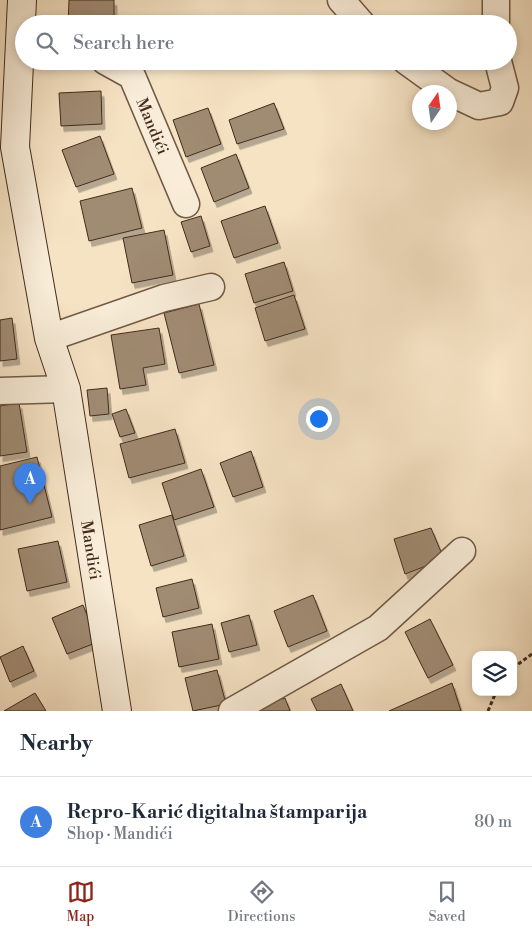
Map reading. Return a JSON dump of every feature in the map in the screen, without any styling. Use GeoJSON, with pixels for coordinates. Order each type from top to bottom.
{"type":"FeatureCollection","features":[{"type":"Feature","properties":{"kind":"street"},"geometry":{"type":"LineString","coordinates":[[341,0],[354,15]]}},
{"type":"Feature","properties":{"kind":"street"},"geometry":{"type":"LineString","coordinates":[[496,0],[496,15]]}},
{"type":"Feature","properties":{"kind":"street","name":"Mandići"},"geometry":{"type":"LineString","coordinates":[[20,70],[15,147],[49,338],[66,389],[117,711]]}},
{"type":"Feature","properties":{"kind":"street","name":"Mandići"},"geometry":{"type":"LineString","coordinates":[[121,70],[132,76],[186,204]]}},
{"type":"Feature","properties":{"kind":"street"},"geometry":{"type":"LineString","coordinates":[[418,70],[449,92],[479,106],[500,102],[504,88],[500,70]]}},
{"type":"Feature","properties":{"kind":"street"},"geometry":{"type":"LineString","coordinates":[[49,338],[164,298],[211,287]]}},
{"type":"Feature","properties":{"kind":"street"},"geometry":{"type":"LineString","coordinates":[[0,391],[66,389]]}},
{"type":"Feature","properties":{"kind":"street"},"geometry":{"type":"LineString","coordinates":[[232,711],[378,628],[462,551]]}},
{"type":"Feature","properties":{"kind":"path"},"geometry":{"type":"LineString","coordinates":[[517,665],[532,654]]}},
{"type":"Feature","properties":{"kind":"path"},"geometry":{"type":"LineString","coordinates":[[488,711],[494,696]]}},
{"type":"Feature","properties":{"kind":"building"},"geometry":{"type":"Polygon","coordinates":[[[69,0],[114,0],[114,15],[68,15],[69,0]]]}},
{"type":"Feature","properties":{"kind":"building"},"geometry":{"type":"Polygon","coordinates":[[[101,91],[102,124],[61,126],[59,93],[101,91]]]}},
{"type":"Feature","properties":{"kind":"building"},"geometry":{"type":"Polygon","coordinates":[[[274,103],[284,129],[237,144],[229,120],[274,103]]]}},
{"type":"Feature","properties":{"kind":"building"},"geometry":{"type":"Polygon","coordinates":[[[208,108],[221,144],[186,157],[173,120],[208,108]]]}},
{"type":"Feature","properties":{"kind":"building"},"geometry":{"type":"Polygon","coordinates":[[[100,136],[114,174],[76,187],[62,150],[100,136]]]}},
{"type":"Feature","properties":{"kind":"building"},"geometry":{"type":"Polygon","coordinates":[[[236,154],[249,188],[214,202],[201,168],[236,154]]]}},
{"type":"Feature","properties":{"kind":"building"},"geometry":{"type":"Polygon","coordinates":[[[132,188],[142,228],[89,241],[80,201],[132,188]]]}},
{"type":"Feature","properties":{"kind":"building"},"geometry":{"type":"Polygon","coordinates":[[[265,206],[278,243],[234,258],[221,221],[265,206]]]}},
{"type":"Feature","properties":{"kind":"building"},"geometry":{"type":"Polygon","coordinates":[[[201,216],[210,246],[191,252],[181,222],[201,216]]]}},
{"type":"Feature","properties":{"kind":"building"},"geometry":{"type":"Polygon","coordinates":[[[164,230],[173,275],[132,283],[123,238],[164,230]]]}},
{"type":"Feature","properties":{"kind":"building"},"geometry":{"type":"Polygon","coordinates":[[[284,262],[293,291],[254,303],[245,274],[284,262]]]}},
{"type":"Feature","properties":{"kind":"building"},"geometry":{"type":"Polygon","coordinates":[[[294,295],[305,329],[265,341],[255,308],[294,295]]]}},
{"type":"Feature","properties":{"kind":"building"},"geometry":{"type":"Polygon","coordinates":[[[199,304],[214,365],[179,373],[164,313],[199,304]]]}},
{"type":"Feature","properties":{"kind":"building"},"geometry":{"type":"Polygon","coordinates":[[[12,318],[17,359],[0,361],[0,320],[12,318]]]}},
{"type":"Feature","properties":{"kind":"building"},"geometry":{"type":"Polygon","coordinates":[[[159,328],[165,364],[143,368],[146,385],[120,389],[111,335],[159,328]]]}},
{"type":"Feature","properties":{"kind":"building"},"geometry":{"type":"Polygon","coordinates":[[[107,388],[109,414],[90,416],[87,390],[107,388]]]}},
{"type":"Feature","properties":{"kind":"building"},"geometry":{"type":"Polygon","coordinates":[[[19,403],[27,452],[0,456],[0,406],[19,403]]]}},
{"type":"Feature","properties":{"kind":"building"},"geometry":{"type":"Polygon","coordinates":[[[126,409],[135,433],[120,437],[112,414],[126,409]]]}},
{"type":"Feature","properties":{"kind":"building"},"geometry":{"type":"Polygon","coordinates":[[[175,429],[185,463],[129,478],[120,444],[175,429]]]}},
{"type":"Feature","properties":{"kind":"building"},"geometry":{"type":"Polygon","coordinates":[[[251,451],[263,487],[233,497],[220,463],[251,451]]]}},
{"type":"Feature","properties":{"kind":"building"},"geometry":{"type":"Polygon","coordinates":[[[37,457],[52,517],[0,530],[0,466],[37,457]]]}},
{"type":"Feature","properties":{"kind":"building"},"geometry":{"type":"Polygon","coordinates":[[[201,469],[214,507],[174,520],[162,483],[201,469]]]}},
{"type":"Feature","properties":{"kind":"building"},"geometry":{"type":"Polygon","coordinates":[[[172,515],[184,556],[151,566],[139,525],[172,515]]]}},
{"type":"Feature","properties":{"kind":"building"},"geometry":{"type":"Polygon","coordinates":[[[431,528],[444,559],[405,574],[394,539],[431,528]]]}},
{"type":"Feature","properties":{"kind":"building"},"geometry":{"type":"Polygon","coordinates":[[[58,541],[67,582],[27,591],[18,549],[58,541]]]}},
{"type":"Feature","properties":{"kind":"building"},"geometry":{"type":"Polygon","coordinates":[[[192,579],[199,608],[163,617],[156,588],[192,579]]]}},
{"type":"Feature","properties":{"kind":"building"},"geometry":{"type":"Polygon","coordinates":[[[313,595],[327,631],[288,647],[274,611],[313,595]]]}},
{"type":"Feature","properties":{"kind":"building"},"geometry":{"type":"Polygon","coordinates":[[[83,605],[98,642],[67,654],[52,618],[83,605]]]}},
{"type":"Feature","properties":{"kind":"building"},"geometry":{"type":"Polygon","coordinates":[[[249,615],[257,645],[229,652],[221,623],[249,615]]]}},
{"type":"Feature","properties":{"kind":"building"},"geometry":{"type":"Polygon","coordinates":[[[430,619],[453,665],[428,678],[405,632],[430,619]]]}},
{"type":"Feature","properties":{"kind":"building"},"geometry":{"type":"Polygon","coordinates":[[[212,624],[219,659],[179,667],[172,632],[212,624]]]}},
{"type":"Feature","properties":{"kind":"building"},"geometry":{"type":"Polygon","coordinates":[[[23,646],[34,671],[10,682],[0,657],[23,646]]]}},
{"type":"Feature","properties":{"kind":"building"},"geometry":{"type":"Polygon","coordinates":[[[217,670],[226,704],[193,711],[185,678],[217,670]]]}},
{"type":"Feature","properties":{"kind":"building"},"geometry":{"type":"Polygon","coordinates":[[[452,683],[461,711],[389,711],[452,683]]]}},
{"type":"Feature","properties":{"kind":"building"},"geometry":{"type":"Polygon","coordinates":[[[341,684],[353,711],[317,711],[311,699],[341,684]]]}},
{"type":"Feature","properties":{"kind":"building"},"geometry":{"type":"Polygon","coordinates":[[[35,693],[46,711],[4,711],[35,693]]]}},
{"type":"Feature","properties":{"kind":"building"},"geometry":{"type":"Polygon","coordinates":[[[285,698],[290,711],[261,711],[259,706],[285,698]]]}},
{"type":"Feature","properties":{"kind":"place","name":"Repro-Karić digitalna štamparija"},"geometry":{"type":"Point","coordinates":[30,504]}}]}
